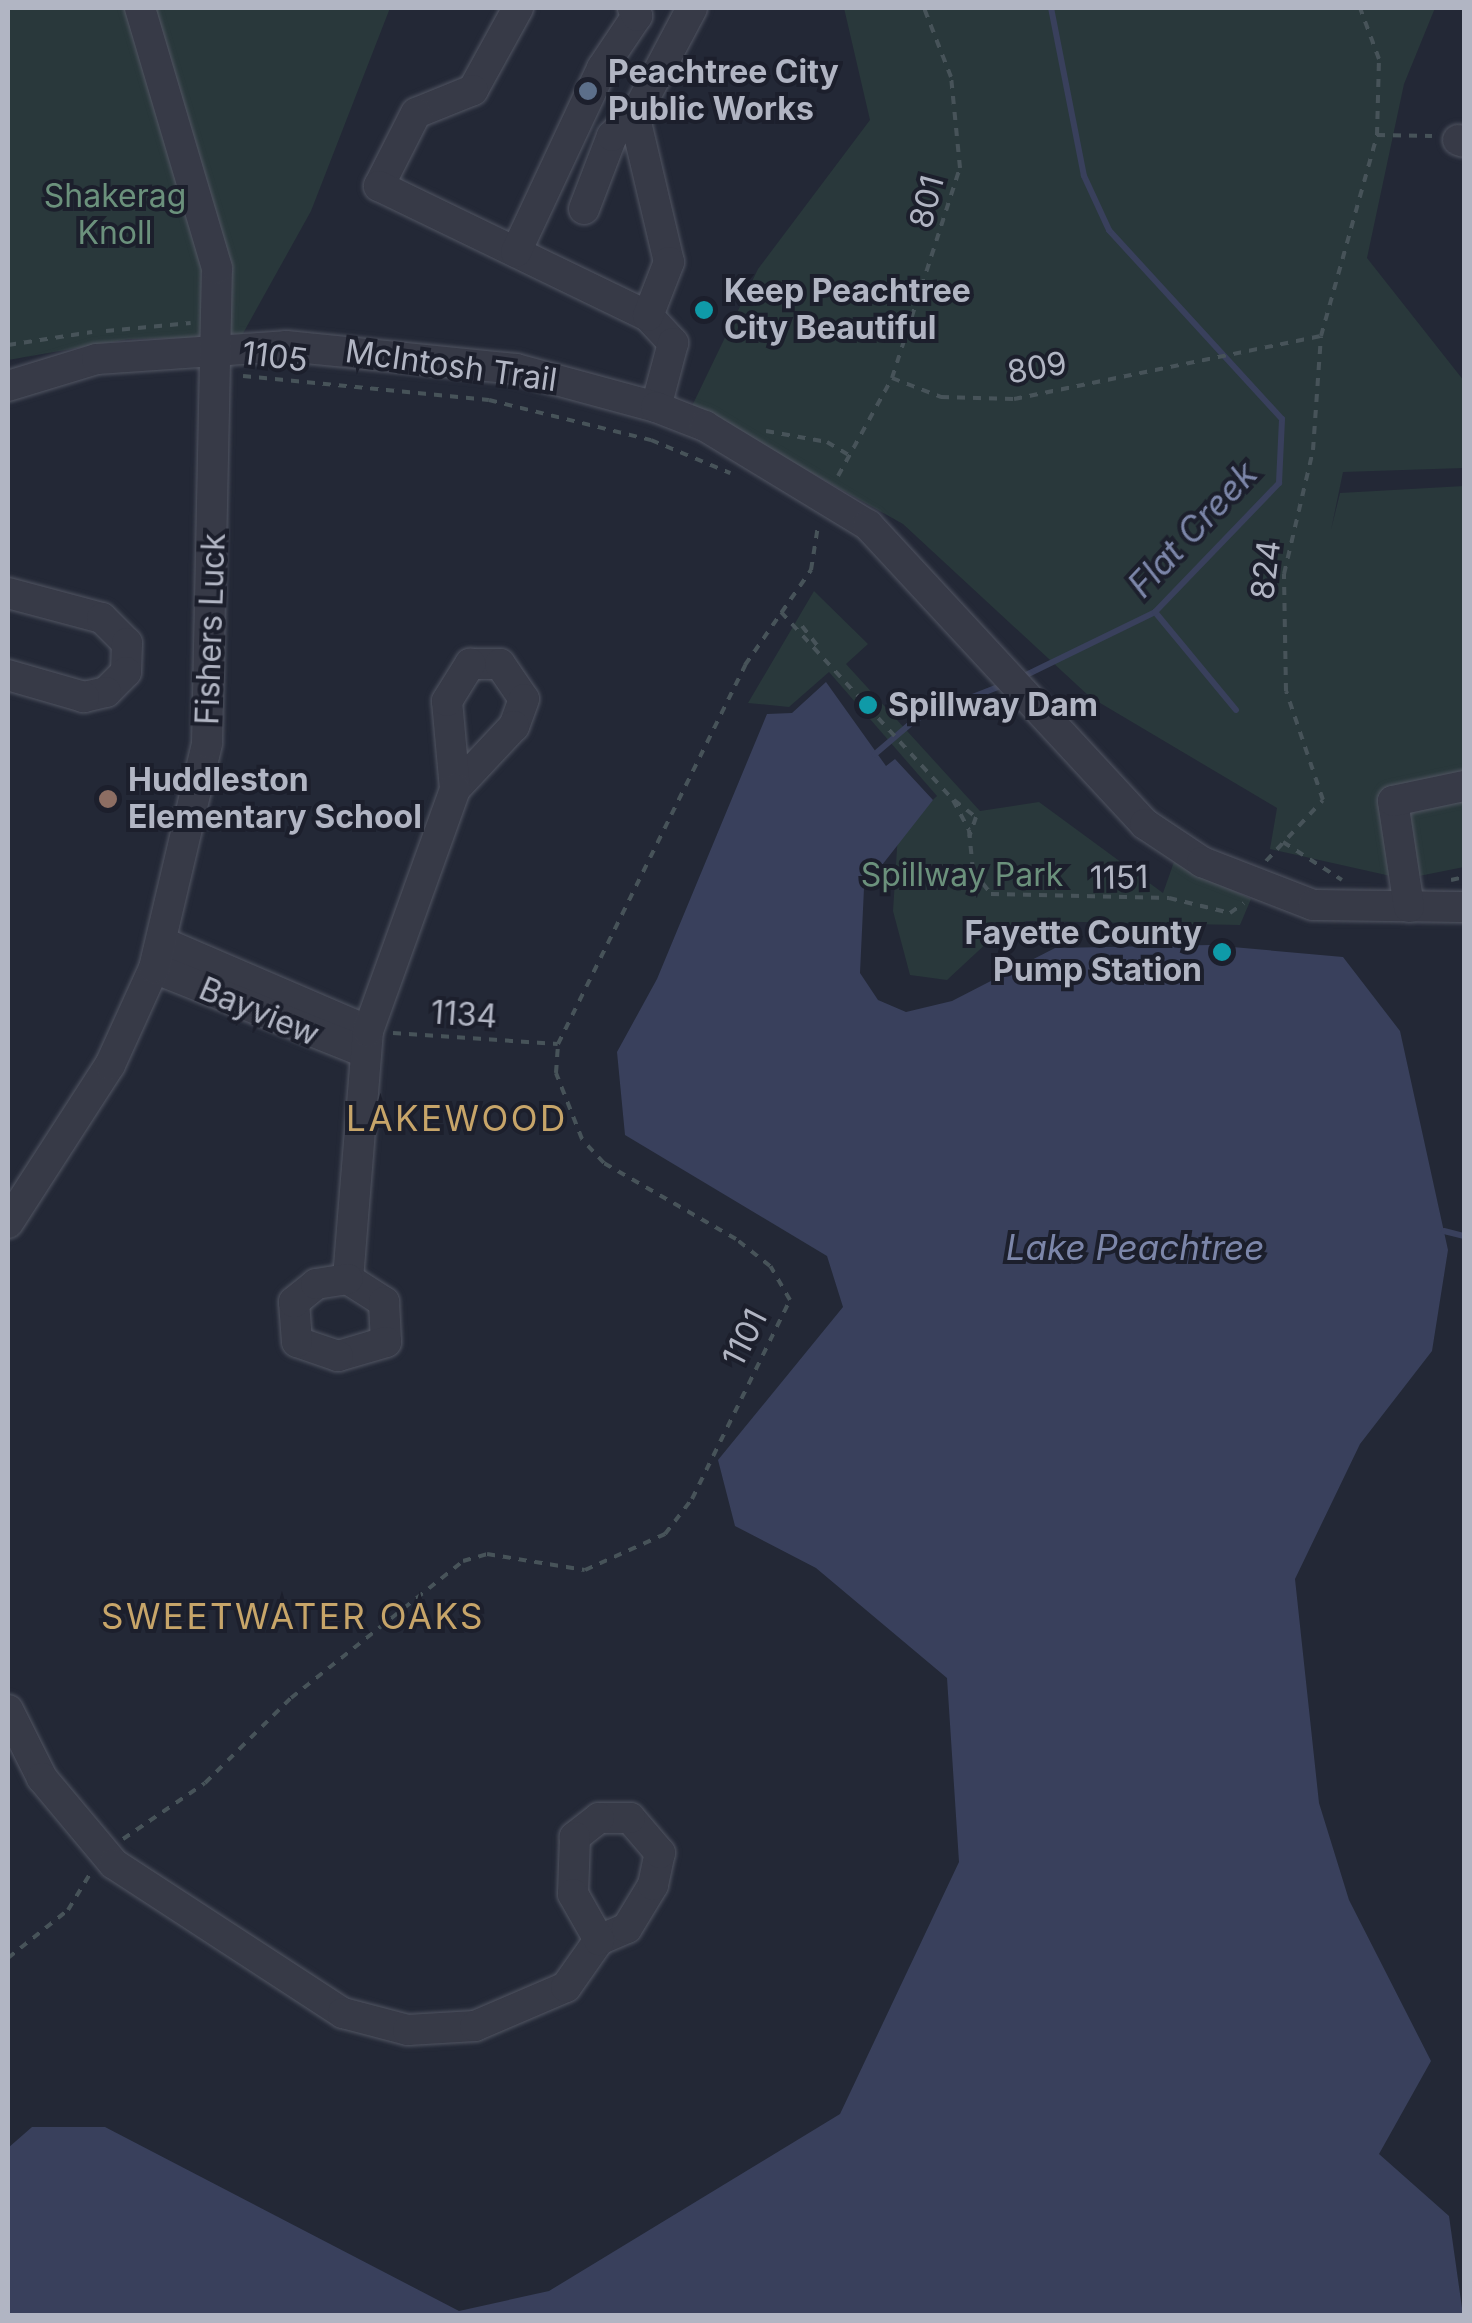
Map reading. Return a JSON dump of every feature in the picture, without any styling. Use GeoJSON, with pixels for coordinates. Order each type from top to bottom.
{"type":"FeatureCollection","features":[{"type":"Feature","properties":{"kind":"street","name":"Fishers Luck"},"geometry":{"type":"LineString","coordinates":[[8,1223],[110,1065],[159,955],[208,727],[218,268],[140,8]]}},
{"type":"Feature","properties":{"kind":"street"},"geometry":{"type":"LineString","coordinates":[[518,8],[472,90],[416,113],[379,186],[648,316],[673,343],[656,408]]}},
{"type":"Feature","properties":{"kind":"street"},"geometry":{"type":"LineString","coordinates":[[516,252],[602,68],[637,16],[633,8]]}},
{"type":"Feature","properties":{"kind":"street"},"geometry":{"type":"LineString","coordinates":[[584,210],[612,136],[634,114],[692,8]]}},
{"type":"Feature","properties":{"kind":"street"},"geometry":{"type":"LineString","coordinates":[[634,114],[669,262],[648,316]]}},
{"type":"Feature","properties":{"kind":"street","name":"McIntosh Trail"},"geometry":{"type":"LineString","coordinates":[[8,386],[98,359],[516,369],[656,408],[828,496],[951,614],[1145,824],[1202,862],[1288,900],[1464,907]]}},
{"type":"Feature","properties":{"kind":"street"},"geometry":{"type":"LineString","coordinates":[[8,593],[102,618],[126,643],[126,672],[95,694],[8,675]]}},
{"type":"Feature","properties":{"kind":"street"},"geometry":{"type":"LineString","coordinates":[[1408,907],[1392,801],[1464,786]]}},
{"type":"Feature","properties":{"kind":"street"},"geometry":{"type":"LineString","coordinates":[[348,1279],[366,1042],[455,789]]}},
{"type":"Feature","properties":{"kind":"street","name":"Bayview"},"geometry":{"type":"LineString","coordinates":[[159,955],[366,1042]]}},
{"type":"Feature","properties":{"kind":"street"},"geometry":{"type":"LineString","coordinates":[[8,1710],[42,1778],[103,1853],[283,1980],[343,2013],[408,2030],[475,2026],[566,1987],[599,1940]]}},
{"type":"Feature","properties":{"kind":"path","name":"801"},"geometry":{"type":"LineString","coordinates":[[850,456],[892,378],[963,146],[951,77],[924,8]]}},
{"type":"Feature","properties":{"kind":"path","name":"824"},"geometry":{"type":"LineString","coordinates":[[1262,868],[1324,800],[1281,652],[1284,574],[1313,450],[1321,336],[1376,136],[1379,59],[1360,8]]}},
{"type":"Feature","properties":{"kind":"path"},"geometry":{"type":"LineString","coordinates":[[1376,136],[1461,140]]}},
{"type":"Feature","properties":{"kind":"path","name":"809"},"geometry":{"type":"LineString","coordinates":[[892,378],[940,397],[1014,399],[1238,346],[1321,336]]}},
{"type":"Feature","properties":{"kind":"path","name":"1105"},"geometry":{"type":"LineString","coordinates":[[217,360],[489,400],[651,440],[746,481]]}},
{"type":"Feature","properties":{"kind":"path"},"geometry":{"type":"LineString","coordinates":[[558,1044],[631,885],[780,612],[810,570],[818,521],[804,513]]}},
{"type":"Feature","properties":{"kind":"path"},"geometry":{"type":"LineString","coordinates":[[780,612],[800,626],[819,648]]}},
{"type":"Feature","properties":{"kind":"path"},"geometry":{"type":"LineString","coordinates":[[800,626],[803,642],[819,648]]}},
{"type":"Feature","properties":{"kind":"path","name":"1151"},"geometry":{"type":"LineString","coordinates":[[819,648],[942,790],[976,817],[970,837]]}},
{"type":"Feature","properties":{"kind":"path","name":"1151"},"geometry":{"type":"LineString","coordinates":[[953,800],[970,837],[980,885],[1005,900],[1169,898],[1230,913],[1247,900]]}},
{"type":"Feature","properties":{"kind":"path","name":"1134"},"geometry":{"type":"LineString","coordinates":[[366,1042],[558,1044]]}},
{"type":"Feature","properties":{"kind":"path","name":"1101"},"geometry":{"type":"LineString","coordinates":[[103,1853],[205,1784],[292,1698],[462,1561],[487,1554],[585,1570],[665,1534],[692,1499],[790,1300],[770,1266],[736,1239],[604,1163],[582,1138],[556,1073],[558,1044]]}},
{"type":"Feature","properties":{"kind":"path"},"geometry":{"type":"LineString","coordinates":[[8,1958],[68,1910],[103,1853]]}},
{"type":"Feature","properties":{"kind":"green space","name":"Shakerag Knoll"},"geometry":{"type":"Polygon","coordinates":[[[8,8],[390,8],[311,211],[241,337],[129,339],[8,360],[8,8]]]}},
{"type":"Feature","properties":{"kind":"green space"},"geometry":{"type":"Polygon","coordinates":[[[844,8],[1435,8],[1404,84],[1367,258],[1464,381],[1464,468],[1343,472],[1331,530],[1340,493],[1464,486],[1464,867],[1404,879],[1270,849],[1277,808],[1090,697],[903,524],[692,406],[758,269],[870,120],[844,8]]]}},
{"type":"Feature","properties":{"kind":"green space","name":"Spillway Park"},"geometry":{"type":"Polygon","coordinates":[[[814,591],[868,644],[846,664],[980,811],[1039,802],[1163,893],[1174,862],[1251,899],[1240,925],[1027,921],[1004,927],[947,980],[910,975],[893,911],[898,833],[937,796],[829,672],[789,707],[748,703],[814,591]]]}},
{"type":"Feature","properties":{"kind":"water","name":"Lake Peachtree"},"geometry":{"type":"Polygon","coordinates":[[[826,682],[886,766],[895,759],[933,800],[864,888],[860,973],[878,1000],[906,1012],[952,1001],[1055,948],[1210,945],[1343,957],[1400,1031],[1448,1250],[1432,1351],[1360,1444],[1295,1579],[1319,1803],[1349,1900],[1431,2061],[1379,2154],[1449,2216],[1463,2315],[8,2315],[8,2148],[32,2127],[105,2127],[459,2311],[549,2291],[840,2114],[959,1862],[947,1678],[816,1568],[735,1526],[718,1460],[843,1307],[827,1256],[625,1135],[617,1052],[657,979],[767,714],[792,713],[826,682]]]}},
{"type":"Feature","properties":{"kind":"waterway","name":"Flat Creek"},"geometry":{"type":"LineString","coordinates":[[1022,677],[1155,612],[1279,483],[1282,419],[1109,230],[1084,176],[1051,8]]}},
{"type":"Feature","properties":{"kind":"waterway","name":"Flat Creek"},"geometry":{"type":"LineString","coordinates":[[1155,612],[1236,710]]}},
{"type":"Feature","properties":{"kind":"waterway","name":"Flat Creek"},"geometry":{"type":"LineString","coordinates":[[875,754],[916,719],[1006,684]]}},
{"type":"Feature","properties":{"kind":"waterway"},"geometry":{"type":"LineString","coordinates":[[1444,1231],[1464,1236]]}},
{"type":"Feature","properties":{"kind":"place","name":"Peachtree City Public Works"},"geometry":{"type":"Point","coordinates":[588,91]}},
{"type":"Feature","properties":{"kind":"place","name":"Keep Peachtree City Beautiful"},"geometry":{"type":"Point","coordinates":[704,310]}},
{"type":"Feature","properties":{"kind":"place","name":"Spillway Dam"},"geometry":{"type":"Point","coordinates":[868,705]}},
{"type":"Feature","properties":{"kind":"place","name":"Huddleston Elementary School"},"geometry":{"type":"Point","coordinates":[108,799]}},
{"type":"Feature","properties":{"kind":"place","name":"Fayette County Pump Station"},"geometry":{"type":"Point","coordinates":[1222,952]}},
{"type":"Feature","properties":{"kind":"district","name":"LAKEWOOD"},"geometry":{"type":"Point","coordinates":[457,1118]}},
{"type":"Feature","properties":{"kind":"district","name":"SWEETWATER OAKS"},"geometry":{"type":"Point","coordinates":[293,1616]}}]}
